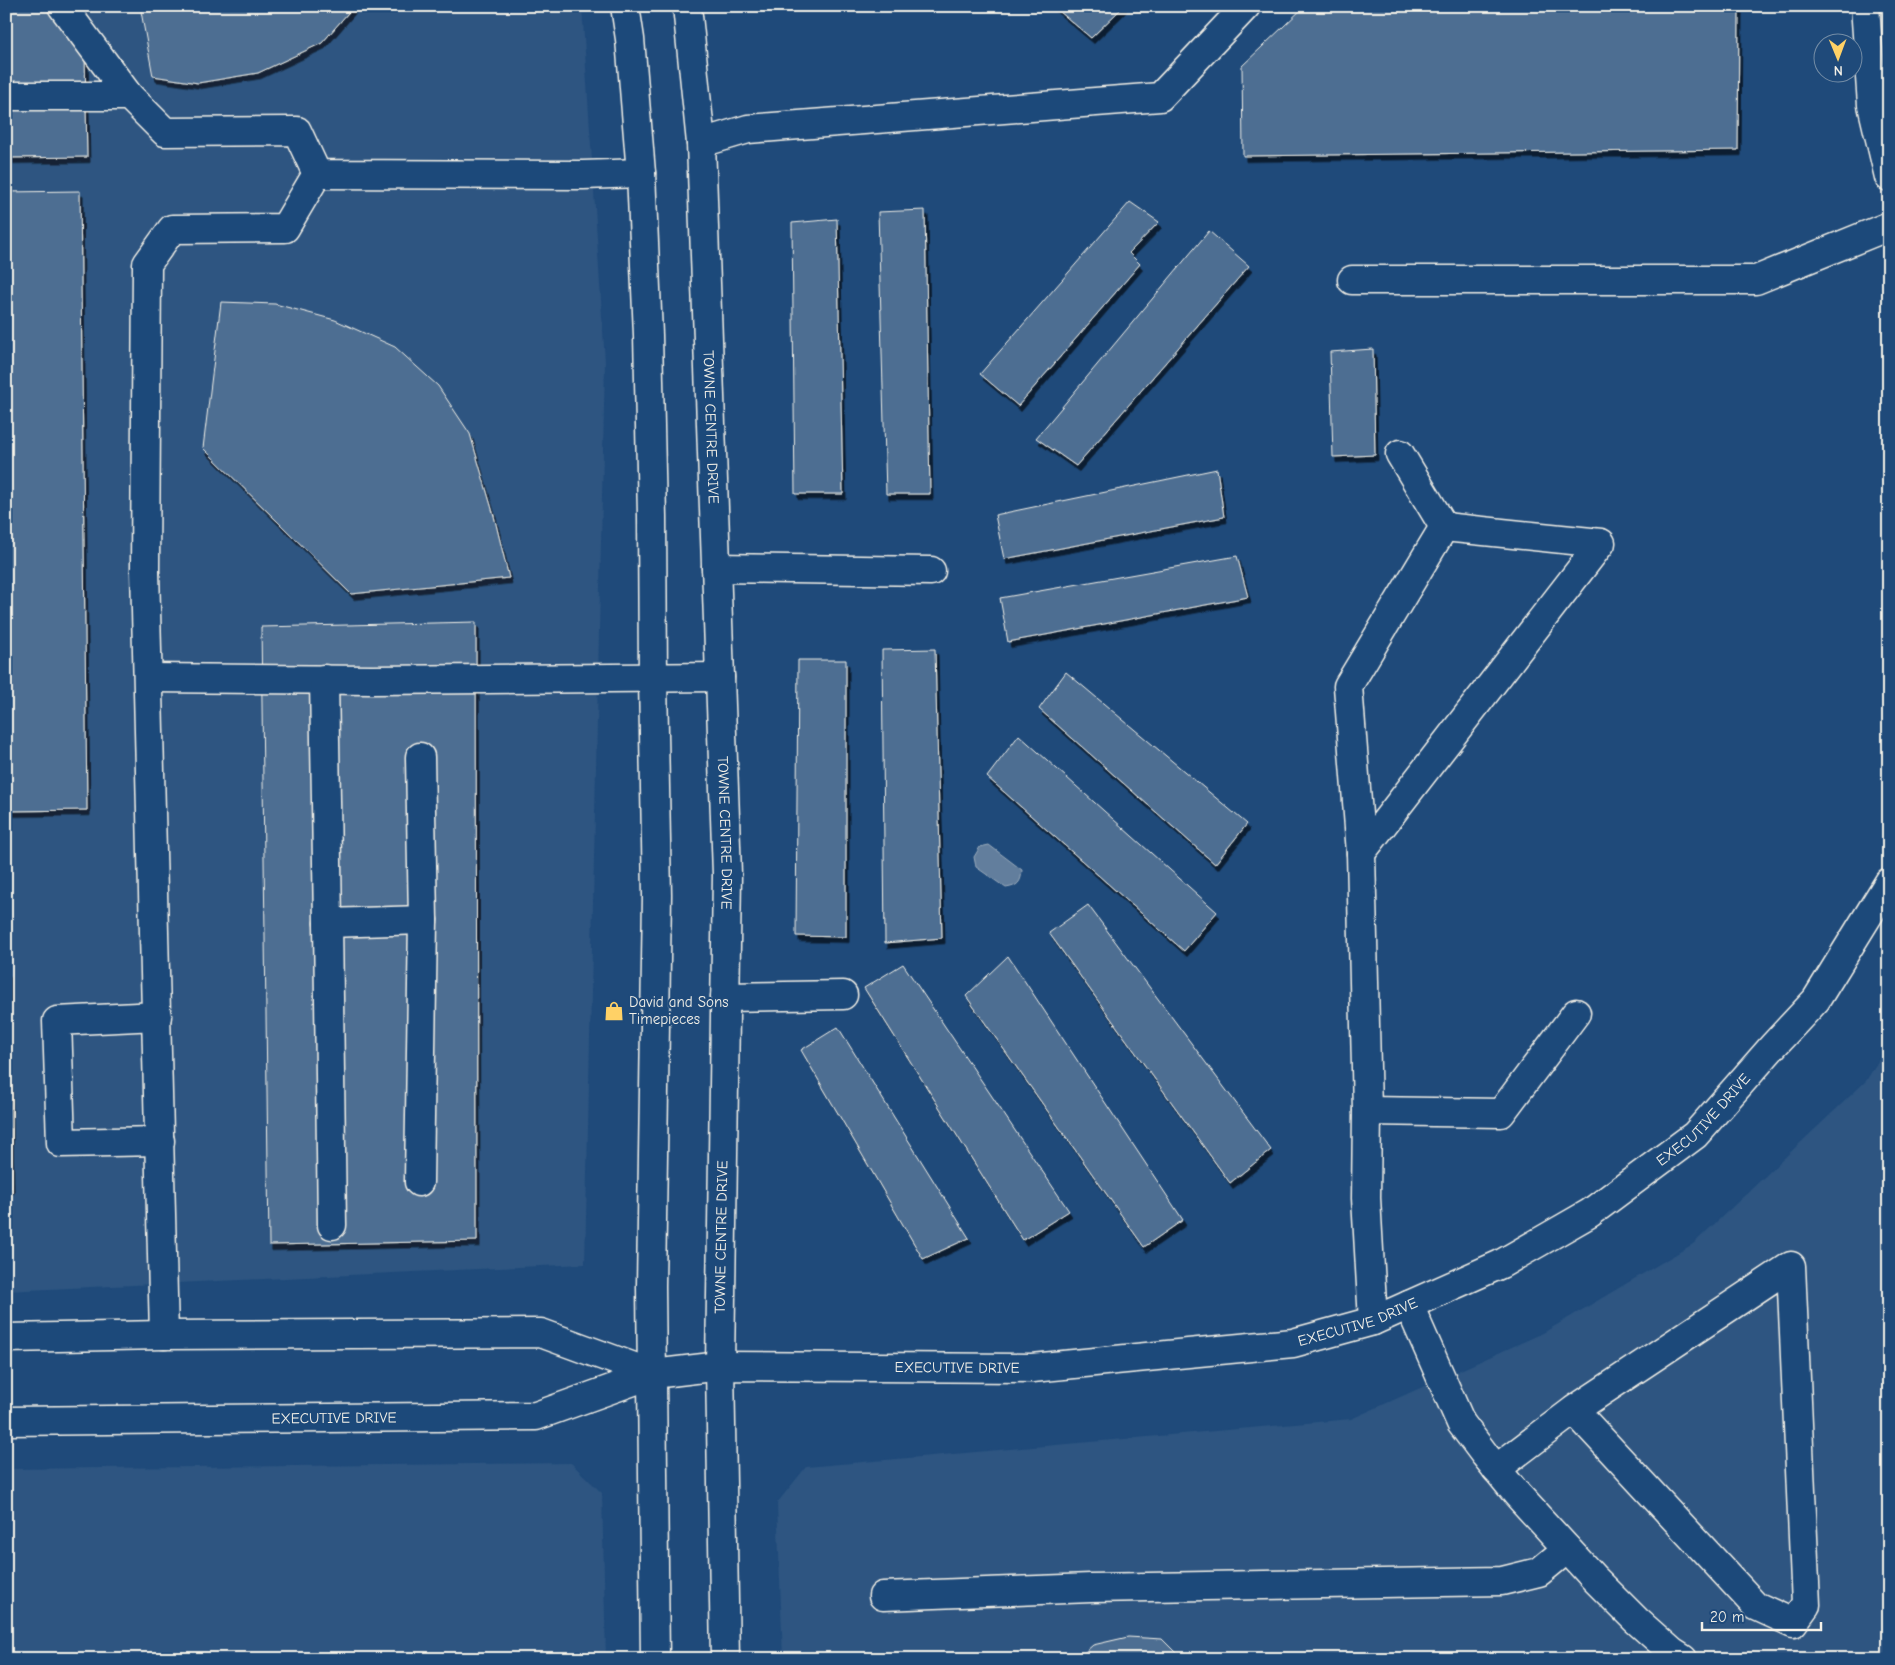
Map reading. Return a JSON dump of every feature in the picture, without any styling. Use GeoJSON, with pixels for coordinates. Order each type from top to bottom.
{"type":"FeatureCollection","features":[{"type":"Feature","properties":{"kind":"main road"},"geometry":{"type":"LineString","coordinates":[[62,6],[129,96],[165,132],[297,131],[317,174]]}},
{"type":"Feature","properties":{"kind":"main road"},"geometry":{"type":"LineString","coordinates":[[625,6],[630,39],[640,173],[648,334],[652,516],[657,895],[651,1267],[655,1659]]}},
{"type":"Feature","properties":{"kind":"main road","name":"TOWNE CENTRE DRIVE"},"geometry":{"type":"LineString","coordinates":[[687,6],[701,143],[727,874],[720,1366],[725,1659]]}},
{"type":"Feature","properties":{"kind":"main road"},"geometry":{"type":"LineString","coordinates":[[701,143],[748,129],[1160,97],[1246,6]]}},
{"type":"Feature","properties":{"kind":"main road"},"geometry":{"type":"LineString","coordinates":[[1866,6],[1872,105],[1889,177]]}},
{"type":"Feature","properties":{"kind":"main road"},"geometry":{"type":"LineString","coordinates":[[6,96],[129,96]]}},
{"type":"Feature","properties":{"kind":"main road"},"geometry":{"type":"LineString","coordinates":[[317,174],[583,175],[640,173]]}},
{"type":"Feature","properties":{"kind":"main road"},"geometry":{"type":"LineString","coordinates":[[164,1335],[145,570],[147,264],[172,229],[285,228],[317,174]]}},
{"type":"Feature","properties":{"kind":"main road"},"geometry":{"type":"LineString","coordinates":[[1352,280],[1756,280],[1889,226]]}},
{"type":"Feature","properties":{"kind":"main road"},"geometry":{"type":"LineString","coordinates":[[1400,454],[1444,527]]}},
{"type":"Feature","properties":{"kind":"main road"},"geometry":{"type":"LineString","coordinates":[[1373,1321],[1366,1198],[1367,1110],[1361,853],[1348,686],[1444,527]]}},
{"type":"Feature","properties":{"kind":"main road"},"geometry":{"type":"LineString","coordinates":[[1361,853],[1601,543],[1444,527]]}},
{"type":"Feature","properties":{"kind":"main road"},"geometry":{"type":"LineString","coordinates":[[716,568],[931,570]]}},
{"type":"Feature","properties":{"kind":"main road"},"geometry":{"type":"LineString","coordinates":[[149,678],[653,679],[720,677]]}},
{"type":"Feature","properties":{"kind":"main road"},"geometry":{"type":"LineString","coordinates":[[324,679],[332,1225]]}},
{"type":"Feature","properties":{"kind":"main road"},"geometry":{"type":"LineString","coordinates":[[419,1182],[422,920],[420,757]]}},
{"type":"Feature","properties":{"kind":"main road","name":"EXECUTIVE DRIVE"},"geometry":{"type":"LineString","coordinates":[[6,1421],[536,1416],[653,1374],[720,1366],[1032,1368],[1293,1343],[1373,1321],[1500,1264],[1590,1213],[1696,1135],[1816,1000],[1889,882]]}},
{"type":"Feature","properties":{"kind":"main road"},"geometry":{"type":"LineString","coordinates":[[328,923],[422,920]]}},
{"type":"Feature","properties":{"kind":"main road"},"geometry":{"type":"LineString","coordinates":[[725,997],[843,995]]}},
{"type":"Feature","properties":{"kind":"main road"},"geometry":{"type":"LineString","coordinates":[[1367,1110],[1501,1114],[1576,1013]]}},
{"type":"Feature","properties":{"kind":"main road"},"geometry":{"type":"LineString","coordinates":[[157,1016],[57,1021],[62,1142],[160,1142]]}},
{"type":"Feature","properties":{"kind":"main road"},"geometry":{"type":"LineString","coordinates":[[1496,1469],[1574,1410],[1790,1266],[1806,1605],[1793,1623],[1756,1606],[1574,1410]]}},
{"type":"Feature","properties":{"kind":"main road"},"geometry":{"type":"LineString","coordinates":[[1409,1305],[1460,1423],[1516,1493],[1567,1549],[1636,1620],[1672,1652],[1683,1659]]}},
{"type":"Feature","properties":{"kind":"main road","name":"EXECUTIVE DRIVE"},"geometry":{"type":"LineString","coordinates":[[6,1338],[164,1335],[541,1333],[653,1374]]}},
{"type":"Feature","properties":{"kind":"main road"},"geometry":{"type":"LineString","coordinates":[[882,1596],[1091,1588],[1502,1582],[1539,1572],[1567,1549]]}},
{"type":"Feature","properties":{"kind":"shaded area"},"geometry":{"type":"Polygon","coordinates":[[[6,6],[582,6],[605,362],[585,1264],[6,1291],[6,6]]]}},
{"type":"Feature","properties":{"kind":"shaded area"},"geometry":{"type":"Polygon","coordinates":[[[989,845],[1022,870],[1020,881],[1016,885],[1006,888],[976,867],[974,857],[980,847],[989,845]]]}},
{"type":"Feature","properties":{"kind":"shaded area"},"geometry":{"type":"Polygon","coordinates":[[[1889,1043],[1889,1659],[783,1659],[777,1503],[806,1467],[1351,1419],[1543,1333],[1693,1244],[1866,1081],[1889,1043]]]}},
{"type":"Feature","properties":{"kind":"shaded area"},"geometry":{"type":"Polygon","coordinates":[[[571,1463],[602,1493],[606,1659],[6,1659],[6,1469],[571,1463]]]}},
{"type":"Feature","properties":{"kind":"building"},"geometry":{"type":"Polygon","coordinates":[[[6,6],[84,6],[87,157],[6,158],[6,6]]]}},
{"type":"Feature","properties":{"kind":"building"},"geometry":{"type":"Polygon","coordinates":[[[140,6],[354,6],[322,43],[258,73],[198,83],[153,76],[140,6]]]}},
{"type":"Feature","properties":{"kind":"building"},"geometry":{"type":"Polygon","coordinates":[[[1053,6],[1124,6],[1091,38],[1053,6]]]}},
{"type":"Feature","properties":{"kind":"building"},"geometry":{"type":"Polygon","coordinates":[[[1305,6],[1739,6],[1738,150],[1243,156],[1242,66],[1305,6]]]}},
{"type":"Feature","properties":{"kind":"building"},"geometry":{"type":"Polygon","coordinates":[[[80,191],[87,810],[6,811],[6,192],[80,191]]]}},
{"type":"Feature","properties":{"kind":"building"},"geometry":{"type":"Polygon","coordinates":[[[1130,202],[1159,222],[1129,253],[1140,264],[1018,406],[980,374],[1130,202]]]}},
{"type":"Feature","properties":{"kind":"building"},"geometry":{"type":"Polygon","coordinates":[[[925,210],[930,494],[886,494],[878,212],[925,210]]]}},
{"type":"Feature","properties":{"kind":"building"},"geometry":{"type":"Polygon","coordinates":[[[837,219],[843,494],[795,494],[792,223],[837,219]]]}},
{"type":"Feature","properties":{"kind":"building"},"geometry":{"type":"Polygon","coordinates":[[[1209,231],[1249,266],[1076,466],[1036,438],[1209,231]]]}},
{"type":"Feature","properties":{"kind":"building"},"geometry":{"type":"Polygon","coordinates":[[[221,302],[275,304],[335,320],[395,347],[438,386],[470,434],[494,516],[509,578],[351,594],[203,448],[221,302]]]}},
{"type":"Feature","properties":{"kind":"building"},"geometry":{"type":"Polygon","coordinates":[[[1373,349],[1375,455],[1333,457],[1330,352],[1373,349]]]}},
{"type":"Feature","properties":{"kind":"building"},"geometry":{"type":"Polygon","coordinates":[[[1217,469],[1224,517],[1004,559],[995,515],[1217,469]]]}},
{"type":"Feature","properties":{"kind":"building"},"geometry":{"type":"Polygon","coordinates":[[[1237,556],[1248,597],[1008,642],[1000,598],[1237,556]]]}},
{"type":"Feature","properties":{"kind":"building"},"geometry":{"type":"Polygon","coordinates":[[[476,622],[477,1241],[269,1245],[261,627],[476,622]]]}},
{"type":"Feature","properties":{"kind":"building"},"geometry":{"type":"Polygon","coordinates":[[[935,649],[942,938],[885,943],[882,650],[935,649]]]}},
{"type":"Feature","properties":{"kind":"building"},"geometry":{"type":"Polygon","coordinates":[[[798,660],[846,660],[846,937],[796,936],[798,660]]]}},
{"type":"Feature","properties":{"kind":"building"},"geometry":{"type":"Polygon","coordinates":[[[1066,672],[1247,824],[1215,864],[1039,709],[1066,672]]]}},
{"type":"Feature","properties":{"kind":"building"},"geometry":{"type":"Polygon","coordinates":[[[1019,735],[1217,912],[1184,951],[987,777],[1019,735]]]}},
{"type":"Feature","properties":{"kind":"building"},"geometry":{"type":"Polygon","coordinates":[[[1088,905],[1271,1150],[1230,1183],[1049,933],[1088,905]]]}},
{"type":"Feature","properties":{"kind":"building"},"geometry":{"type":"Polygon","coordinates":[[[1008,956],[1183,1220],[1144,1247],[966,996],[1008,956]]]}},
{"type":"Feature","properties":{"kind":"building"},"geometry":{"type":"Polygon","coordinates":[[[903,964],[1069,1211],[1023,1240],[864,988],[903,964]]]}},
{"type":"Feature","properties":{"kind":"building"},"geometry":{"type":"Polygon","coordinates":[[[6,972],[8,972],[11,1188],[6,1188],[6,972]]]}},
{"type":"Feature","properties":{"kind":"building"},"geometry":{"type":"Polygon","coordinates":[[[838,1027],[969,1238],[923,1259],[801,1050],[838,1027]]]}},
{"type":"Feature","properties":{"kind":"building"},"geometry":{"type":"Polygon","coordinates":[[[1128,1637],[1162,1639],[1182,1659],[1077,1659],[1093,1645],[1128,1637]]]}},
{"type":"Feature","properties":{"kind":"building"},"geometry":{"type":"Polygon","coordinates":[[[1350,1656],[1352,1659],[1185,1659],[1350,1656]]]}},
{"type":"Feature","properties":{"kind":"place","name":"David and Sons Timepieces"},"geometry":{"type":"Point","coordinates":[614,1011]}}]}
